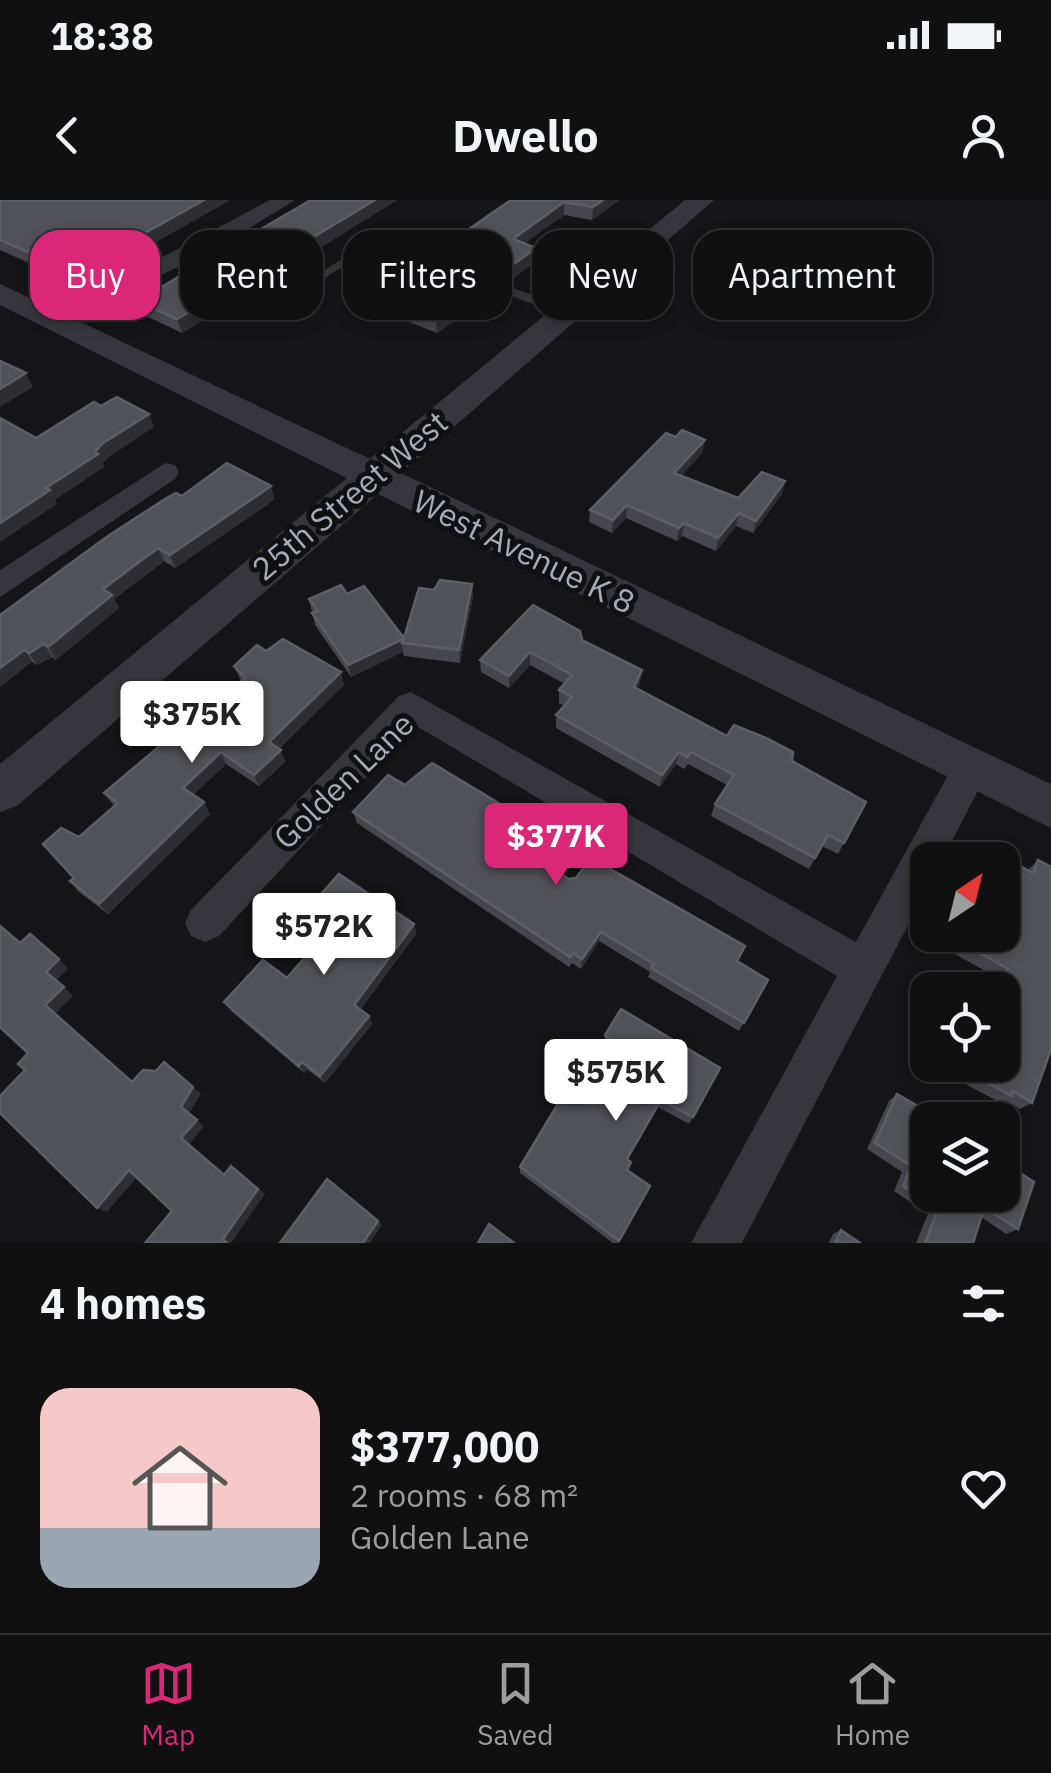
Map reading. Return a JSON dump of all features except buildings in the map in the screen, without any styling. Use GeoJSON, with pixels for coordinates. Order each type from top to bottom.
{"type":"FeatureCollection","features":[{"type":"Feature","properties":{"kind":"street"},"geometry":{"type":"LineString","coordinates":[[160,267],[198,250],[285,200]]}},
{"type":"Feature","properties":{"kind":"street","name":"25th Street West"},"geometry":{"type":"LineString","coordinates":[[664,230],[700,200]]}},
{"type":"Feature","properties":{"kind":"street","name":"West Avenue K 8"},"geometry":{"type":"LineString","coordinates":[[0,294],[1051,807]]}},
{"type":"Feature","properties":{"kind":"street","name":"25th Street West"},"geometry":{"type":"LineString","coordinates":[[0,792],[558,320]]}},
{"type":"Feature","properties":{"kind":"street"},"geometry":{"type":"LineString","coordinates":[[0,586],[164,472]]}},
{"type":"Feature","properties":{"kind":"street","name":"Golden Lane"},"geometry":{"type":"LineString","coordinates":[[204,923],[411,706],[862,968]]}},
{"type":"Feature","properties":{"kind":"street"},"geometry":{"type":"LineString","coordinates":[[716,1243],[971,768]]}},
{"type":"Feature","properties":{"kind":"lane"},"geometry":{"type":"LineString","coordinates":[[323,275],[374,242],[532,299]]}}]}
